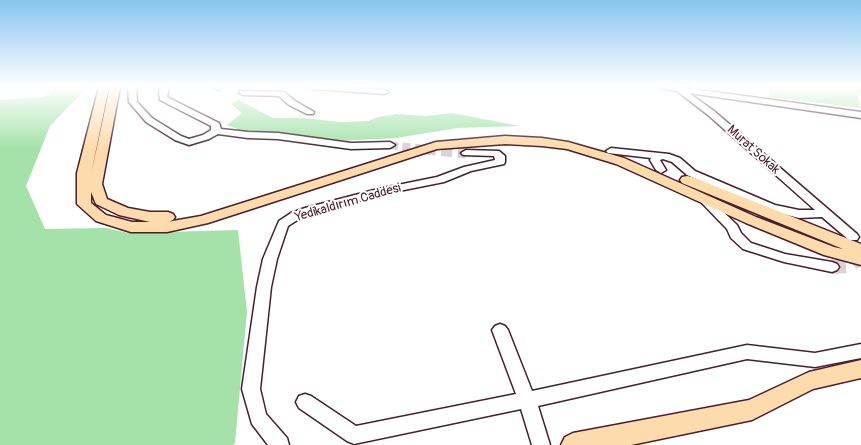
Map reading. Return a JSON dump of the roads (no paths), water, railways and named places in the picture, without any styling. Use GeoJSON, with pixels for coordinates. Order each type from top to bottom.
{"type":"FeatureCollection","features":[{"type":"Feature","properties":{"kind":"main road"},"geometry":{"type":"LineString","coordinates":[[99,108],[84,173],[84,204],[101,218],[131,228],[167,226],[203,220],[436,146],[505,140],[542,142],[589,151],[620,161],[751,220],[830,251],[861,258]]}},
{"type":"Feature","properties":{"kind":"main road"},"geometry":{"type":"LineString","coordinates":[[111,108],[95,184],[101,201],[124,212],[150,217],[184,215],[229,204],[342,170],[420,144],[458,137],[488,134],[543,135],[578,142],[611,151],[861,250]]}},
{"type":"Feature","properties":{"kind":"main road"},"geometry":{"type":"LineString","coordinates":[[573,445],[752,410],[808,381],[861,369]]}},
{"type":"Feature","properties":{"kind":"street"},"geometry":{"type":"LineString","coordinates":[[137,108],[149,120],[178,138],[189,142],[206,137],[216,131],[248,135],[278,136],[351,146],[390,145]]}},
{"type":"Feature","properties":{"kind":"street"},"geometry":{"type":"LineString","coordinates":[[181,108],[216,125],[216,131]]}},
{"type":"Feature","properties":{"kind":"street"},"geometry":{"type":"LineString","coordinates":[[302,108],[310,112]]}},
{"type":"Feature","properties":{"kind":"street","name":"Murat Sokak"},"geometry":{"type":"LineString","coordinates":[[704,108],[853,238]]}},
{"type":"Feature","properties":{"kind":"street"},"geometry":{"type":"LineString","coordinates":[[809,108],[861,115]]}},
{"type":"Feature","properties":{"kind":"street"},"geometry":{"type":"LineString","coordinates":[[611,151],[665,156],[676,160],[691,173],[772,208],[799,214],[824,213]]}},
{"type":"Feature","properties":{"kind":"street","name":"Yedikaldırım Caddesi"},"geometry":{"type":"LineString","coordinates":[[280,445],[258,418],[250,389],[258,329],[270,259],[283,224],[295,216],[309,211],[378,192],[440,180],[468,169],[500,162],[500,156],[496,153],[466,153]]}},
{"type":"Feature","properties":{"kind":"street"},"geometry":{"type":"LineString","coordinates":[[657,156],[654,160],[661,170]]}},
{"type":"Feature","properties":{"kind":"street"},"geometry":{"type":"LineString","coordinates":[[704,199],[733,228],[735,235],[747,246],[784,258],[832,267]]}},
{"type":"Feature","properties":{"kind":"street"},"geometry":{"type":"LineString","coordinates":[[733,228],[751,220]]}},
{"type":"Feature","properties":{"kind":"street"},"geometry":{"type":"LineString","coordinates":[[500,330],[527,400],[541,445]]}},
{"type":"Feature","properties":{"kind":"street"},"geometry":{"type":"LineString","coordinates":[[304,402],[354,435],[527,400],[747,352],[815,360],[861,351]]}},
{"type":"Feature","properties":{"kind":"tunnel"},"geometry":{"type":"LineString","coordinates":[[390,145],[426,149]]}},
{"type":"Feature","properties":{"kind":"tunnel"},"geometry":{"type":"LineString","coordinates":[[426,149],[466,153]]}},
{"type":"Feature","properties":{"kind":"tunnel"},"geometry":{"type":"LineString","coordinates":[[426,149],[434,150]]}},
{"type":"Feature","properties":{"kind":"tunnel"},"geometry":{"type":"LineString","coordinates":[[832,267],[850,266],[861,256]]}}]}
